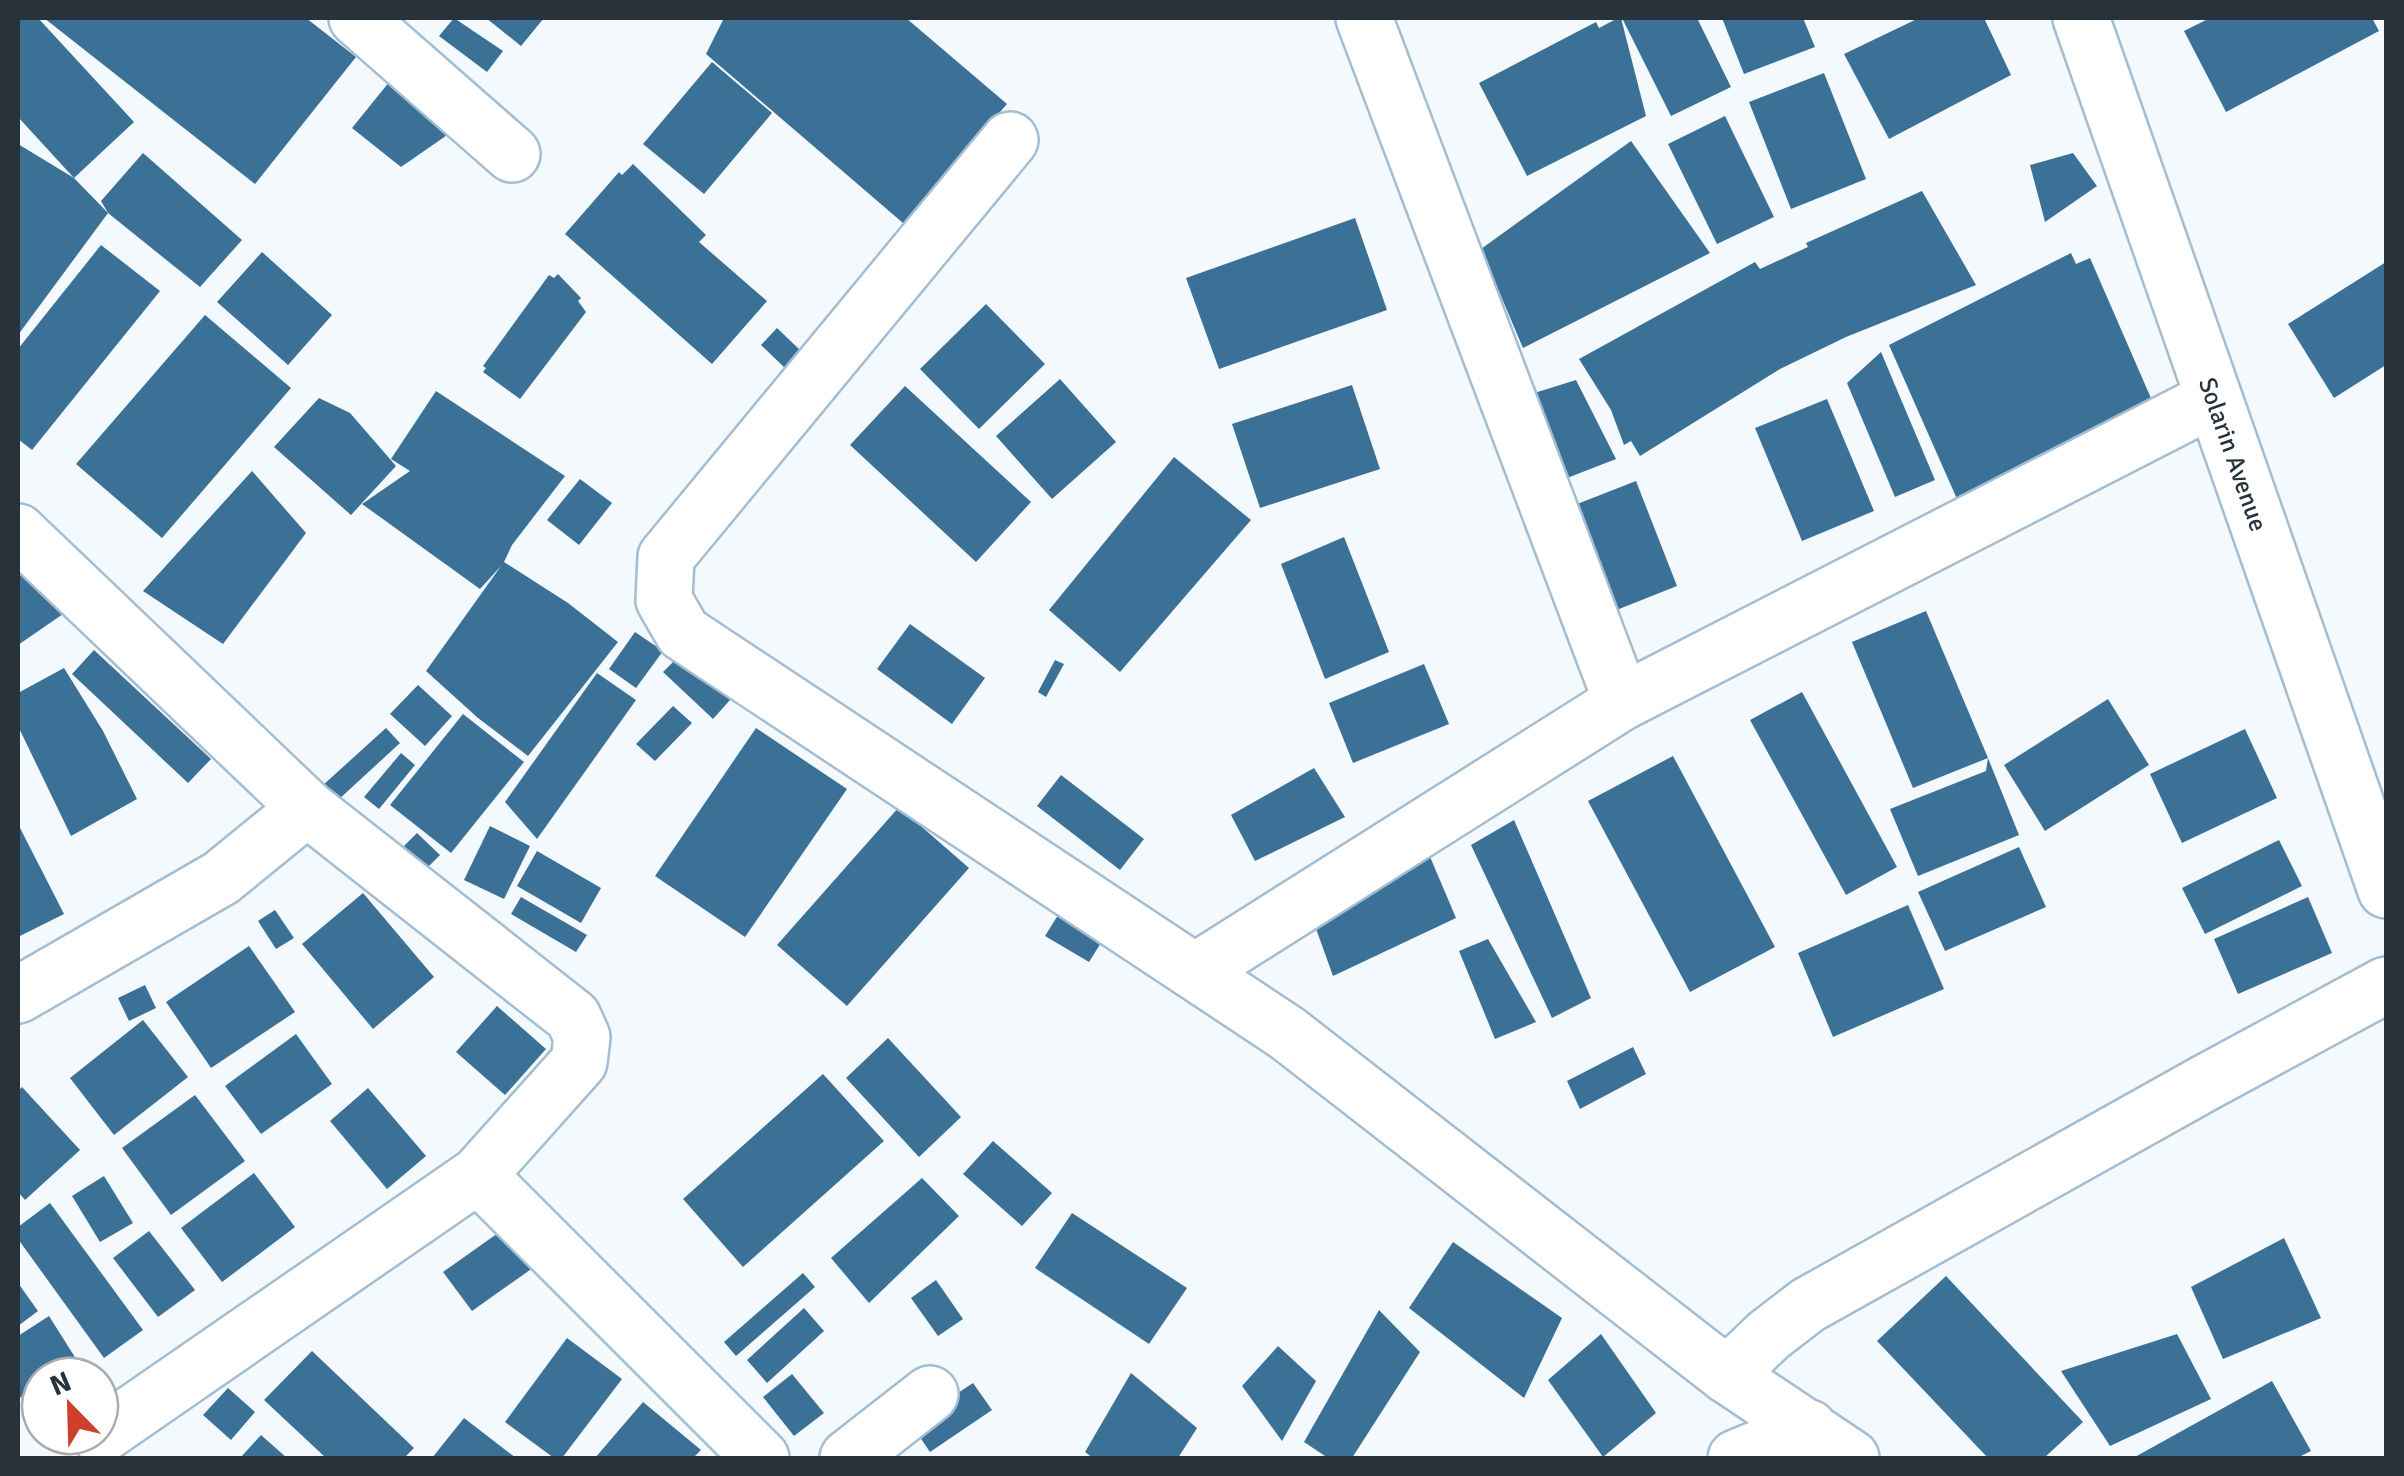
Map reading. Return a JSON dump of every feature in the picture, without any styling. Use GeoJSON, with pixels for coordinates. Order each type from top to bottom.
{"type":"FeatureCollection","features":[{"type":"Feature","properties":{"kind":"street"},"geometry":{"type":"LineString","coordinates":[[357,18],[512,154]]}},
{"type":"Feature","properties":{"kind":"street"},"geometry":{"type":"LineString","coordinates":[[1364,18],[1622,702]]}},
{"type":"Feature","properties":{"kind":"street","name":"Solarin Avenue"},"geometry":{"type":"LineString","coordinates":[[2081,18],[2386,890]]}},
{"type":"Feature","properties":{"kind":"street"},"geometry":{"type":"LineString","coordinates":[[1010,140],[666,557],[664,600],[683,633],[1287,1032],[1727,1376],[1830,1443]]}},
{"type":"Feature","properties":{"kind":"street"},"geometry":{"type":"LineString","coordinates":[[1196,971],[1622,702],[2213,399]]}},
{"type":"Feature","properties":{"kind":"street"},"geometry":{"type":"LineString","coordinates":[[18,532],[307,808],[574,1017],[582,1037],[579,1062],[478,1175],[120,1422]]}},
{"type":"Feature","properties":{"kind":"street"},"geometry":{"type":"LineString","coordinates":[[18,996],[220,878],[307,808]]}},
{"type":"Feature","properties":{"kind":"street"},"geometry":{"type":"LineString","coordinates":[[1727,1376],[1808,1304],[2386,986]]}},
{"type":"Feature","properties":{"kind":"street"},"geometry":{"type":"LineString","coordinates":[[478,1175],[761,1458]]}},
{"type":"Feature","properties":{"kind":"street"},"geometry":{"type":"LineString","coordinates":[[848,1458],[930,1394]]}},
{"type":"Feature","properties":{"kind":"street"},"geometry":{"type":"LineString","coordinates":[[1736,1458],[1830,1443]]}},
{"type":"Feature","properties":{"kind":"building"},"geometry":{"type":"Polygon","coordinates":[[[18,18],[38,18],[134,122],[74,178],[18,117],[18,18]]]}},
{"type":"Feature","properties":{"kind":"building"},"geometry":{"type":"Polygon","coordinates":[[[44,18],[306,18],[356,57],[255,184],[44,18]]]}},
{"type":"Feature","properties":{"kind":"building"},"geometry":{"type":"Polygon","coordinates":[[[454,18],[503,51],[487,72],[439,36],[454,18]]]}},
{"type":"Feature","properties":{"kind":"building"},"geometry":{"type":"Polygon","coordinates":[[[486,18],[544,18],[521,46],[486,18]]]}},
{"type":"Feature","properties":{"kind":"building"},"geometry":{"type":"Polygon","coordinates":[[[724,18],[906,18],[1007,104],[903,223],[706,54],[724,18]]]}},
{"type":"Feature","properties":{"kind":"building"},"geometry":{"type":"Polygon","coordinates":[[[1618,18],[1646,116],[1527,176],[1479,83],[1596,22],[1599,28],[1618,18]]]}},
{"type":"Feature","properties":{"kind":"building"},"geometry":{"type":"Polygon","coordinates":[[[1622,18],[1697,18],[1731,87],[1671,116],[1622,18]]]}},
{"type":"Feature","properties":{"kind":"building"},"geometry":{"type":"Polygon","coordinates":[[[1722,18],[1803,18],[1815,47],[1744,74],[1722,18]]]}},
{"type":"Feature","properties":{"kind":"building"},"geometry":{"type":"Polygon","coordinates":[[[1919,18],[1984,18],[2011,75],[1889,139],[1844,54],[1919,18]]]}},
{"type":"Feature","properties":{"kind":"building"},"geometry":{"type":"Polygon","coordinates":[[[2210,18],[2372,18],[2379,31],[2226,112],[2184,31],[2210,18]]]}},
{"type":"Feature","properties":{"kind":"building"},"geometry":{"type":"Polygon","coordinates":[[[712,62],[772,113],[704,194],[643,144],[712,62]]]}},
{"type":"Feature","properties":{"kind":"building"},"geometry":{"type":"Polygon","coordinates":[[[1824,73],[1866,179],[1791,209],[1749,102],[1824,73]]]}},
{"type":"Feature","properties":{"kind":"building"},"geometry":{"type":"Polygon","coordinates":[[[390,81],[453,131],[401,167],[352,128],[390,81]]]}},
{"type":"Feature","properties":{"kind":"building"},"geometry":{"type":"Polygon","coordinates":[[[1725,116],[1774,217],[1717,244],[1668,144],[1725,116]]]}},
{"type":"Feature","properties":{"kind":"building"},"geometry":{"type":"Polygon","coordinates":[[[1631,141],[1710,253],[1523,348],[1481,249],[1631,141]]]}},
{"type":"Feature","properties":{"kind":"building"},"geometry":{"type":"Polygon","coordinates":[[[18,144],[74,178],[108,213],[18,335],[18,144]]]}},
{"type":"Feature","properties":{"kind":"building"},"geometry":{"type":"Polygon","coordinates":[[[143,153],[242,240],[200,287],[108,213],[101,201],[143,153]]]}},
{"type":"Feature","properties":{"kind":"building"},"geometry":{"type":"Polygon","coordinates":[[[2073,153],[2097,186],[2045,222],[2030,165],[2073,153]]]}},
{"type":"Feature","properties":{"kind":"building"},"geometry":{"type":"Polygon","coordinates":[[[633,164],[706,235],[699,242],[767,301],[712,364],[565,234],[619,172],[622,175],[633,164]]]}},
{"type":"Feature","properties":{"kind":"building"},"geometry":{"type":"Polygon","coordinates":[[[1922,191],[1976,285],[1846,337],[1780,369],[1640,456],[1631,441],[1624,445],[1611,410],[1579,359],[1755,262],[1760,269],[1808,247],[1806,243],[1922,191]]]}},
{"type":"Feature","properties":{"kind":"building"},"geometry":{"type":"Polygon","coordinates":[[[1355,218],[1387,310],[1219,369],[1186,278],[1355,218]]]}},
{"type":"Feature","properties":{"kind":"building"},"geometry":{"type":"Polygon","coordinates":[[[101,245],[160,291],[32,450],[18,439],[18,349],[101,245]]]}},
{"type":"Feature","properties":{"kind":"building"},"geometry":{"type":"Polygon","coordinates":[[[262,252],[332,315],[288,365],[217,302],[262,252]]]}},
{"type":"Feature","properties":{"kind":"building"},"geometry":{"type":"Polygon","coordinates":[[[2071,253],[2076,264],[2090,258],[2157,412],[1957,499],[1889,345],[2071,253]]]}},
{"type":"Feature","properties":{"kind":"building"},"geometry":{"type":"Polygon","coordinates":[[[2386,262],[2386,365],[2334,398],[2288,324],[2386,262]]]}},
{"type":"Feature","properties":{"kind":"building"},"geometry":{"type":"Polygon","coordinates":[[[558,274],[581,298],[578,301],[586,312],[520,399],[483,372],[483,366],[549,275],[554,278],[558,274]]]}},
{"type":"Feature","properties":{"kind":"building"},"geometry":{"type":"Polygon","coordinates":[[[986,304],[1045,364],[979,429],[920,369],[986,304]]]}},
{"type":"Feature","properties":{"kind":"building"},"geometry":{"type":"Polygon","coordinates":[[[205,315],[291,388],[162,538],[76,464],[205,315]]]}},
{"type":"Feature","properties":{"kind":"building"},"geometry":{"type":"Polygon","coordinates":[[[777,328],[801,351],[785,368],[761,345],[777,328]]]}},
{"type":"Feature","properties":{"kind":"building"},"geometry":{"type":"Polygon","coordinates":[[[1881,352],[1935,480],[1895,497],[1847,383],[1881,352]]]}},
{"type":"Feature","properties":{"kind":"building"},"geometry":{"type":"Polygon","coordinates":[[[1060,379],[1116,442],[1052,499],[996,436],[1060,379]]]}},
{"type":"Feature","properties":{"kind":"building"},"geometry":{"type":"Polygon","coordinates":[[[1576,380],[1616,459],[1562,480],[1528,395],[1576,380]]]}},
{"type":"Feature","properties":{"kind":"building"},"geometry":{"type":"Polygon","coordinates":[[[1352,385],[1380,469],[1260,508],[1232,424],[1352,385]]]}},
{"type":"Feature","properties":{"kind":"building"},"geometry":{"type":"Polygon","coordinates":[[[905,386],[1031,502],[976,562],[850,445],[905,386]]]}},
{"type":"Feature","properties":{"kind":"building"},"geometry":{"type":"Polygon","coordinates":[[[436,391],[565,476],[512,545],[504,562],[568,603],[618,642],[528,756],[426,671],[501,566],[480,589],[362,504],[410,471],[391,459],[436,391]]]}},
{"type":"Feature","properties":{"kind":"building"},"geometry":{"type":"Polygon","coordinates":[[[319,398],[350,413],[396,466],[351,515],[274,447],[319,398]]]}},
{"type":"Feature","properties":{"kind":"building"},"geometry":{"type":"Polygon","coordinates":[[[1827,399],[1874,511],[1802,541],[1755,428],[1827,399]]]}},
{"type":"Feature","properties":{"kind":"building"},"geometry":{"type":"Polygon","coordinates":[[[1174,457],[1251,520],[1120,672],[1049,610],[1174,457]]]}},
{"type":"Feature","properties":{"kind":"building"},"geometry":{"type":"Polygon","coordinates":[[[252,471],[306,533],[223,644],[143,591],[252,471]]]}},
{"type":"Feature","properties":{"kind":"building"},"geometry":{"type":"Polygon","coordinates":[[[580,479],[612,503],[579,545],[547,520],[580,479]]]}},
{"type":"Feature","properties":{"kind":"building"},"geometry":{"type":"Polygon","coordinates":[[[1636,481],[1677,586],[1614,611],[1572,506],[1636,481]]]}},
{"type":"Feature","properties":{"kind":"building"},"geometry":{"type":"Polygon","coordinates":[[[1344,537],[1389,652],[1325,679],[1281,564],[1344,537]]]}},
{"type":"Feature","properties":{"kind":"building"},"geometry":{"type":"Polygon","coordinates":[[[31,561],[66,612],[18,645],[18,570],[31,561]]]}},
{"type":"Feature","properties":{"kind":"building"},"geometry":{"type":"Polygon","coordinates":[[[1926,611],[1988,758],[1913,788],[1852,642],[1926,611]]]}},
{"type":"Feature","properties":{"kind":"building"},"geometry":{"type":"Polygon","coordinates":[[[910,624],[985,678],[952,724],[877,669],[910,624]]]}},
{"type":"Feature","properties":{"kind":"building"},"geometry":{"type":"Polygon","coordinates":[[[635,632],[663,651],[636,688],[609,669],[635,632]]]}},
{"type":"Feature","properties":{"kind":"building"},"geometry":{"type":"Polygon","coordinates":[[[94,650],[211,759],[188,783],[72,674],[94,650]]]}},
{"type":"Feature","properties":{"kind":"building"},"geometry":{"type":"Polygon","coordinates":[[[681,654],[730,700],[713,719],[663,672],[681,654]]]}},
{"type":"Feature","properties":{"kind":"building"},"geometry":{"type":"Polygon","coordinates":[[[1055,660],[1064,664],[1046,697],[1038,692],[1055,660]]]}},
{"type":"Feature","properties":{"kind":"building"},"geometry":{"type":"Polygon","coordinates":[[[1424,664],[1449,724],[1353,763],[1329,703],[1424,664]]]}},
{"type":"Feature","properties":{"kind":"building"},"geometry":{"type":"Polygon","coordinates":[[[64,668],[103,731],[137,799],[71,836],[18,726],[18,693],[64,668]]]}},
{"type":"Feature","properties":{"kind":"building"},"geometry":{"type":"Polygon","coordinates":[[[597,673],[636,700],[537,839],[505,802],[597,673]]]}},
{"type":"Feature","properties":{"kind":"building"},"geometry":{"type":"Polygon","coordinates":[[[418,685],[452,716],[425,746],[390,714],[418,685]]]}},
{"type":"Feature","properties":{"kind":"building"},"geometry":{"type":"Polygon","coordinates":[[[1802,692],[1897,867],[1846,895],[1750,720],[1802,692]]]}},
{"type":"Feature","properties":{"kind":"building"},"geometry":{"type":"Polygon","coordinates":[[[2108,699],[2149,765],[2045,831],[2004,765],[2108,699]]]}},
{"type":"Feature","properties":{"kind":"building"},"geometry":{"type":"Polygon","coordinates":[[[673,706],[692,723],[655,761],[636,744],[673,706]]]}},
{"type":"Feature","properties":{"kind":"building"},"geometry":{"type":"Polygon","coordinates":[[[463,714],[524,762],[451,853],[390,805],[463,714]]]}},
{"type":"Feature","properties":{"kind":"building"},"geometry":{"type":"Polygon","coordinates":[[[386,728],[400,743],[337,801],[322,786],[386,728]]]}},
{"type":"Feature","properties":{"kind":"building"},"geometry":{"type":"Polygon","coordinates":[[[756,728],[847,789],[745,937],[655,876],[756,728]]]}},
{"type":"Feature","properties":{"kind":"building"},"geometry":{"type":"Polygon","coordinates":[[[2245,729],[2277,798],[2182,843],[2150,774],[2245,729]]]}},
{"type":"Feature","properties":{"kind":"building"},"geometry":{"type":"Polygon","coordinates":[[[401,753],[415,765],[379,809],[364,797],[401,753]]]}},
{"type":"Feature","properties":{"kind":"building"},"geometry":{"type":"Polygon","coordinates":[[[1673,756],[1775,947],[1690,992],[1588,801],[1673,756]]]}},
{"type":"Feature","properties":{"kind":"building"},"geometry":{"type":"Polygon","coordinates":[[[1988,758],[2019,835],[1918,876],[1890,809],[1986,771],[1988,758]]]}},
{"type":"Feature","properties":{"kind":"building"},"geometry":{"type":"Polygon","coordinates":[[[1314,768],[1345,817],[1255,861],[1231,815],[1314,768]]]}},
{"type":"Feature","properties":{"kind":"building"},"geometry":{"type":"Polygon","coordinates":[[[1061,775],[1144,839],[1120,870],[1037,806],[1061,775]]]}},
{"type":"Feature","properties":{"kind":"building"},"geometry":{"type":"Polygon","coordinates":[[[899,807],[969,868],[847,1006],[777,945],[899,807]]]}},
{"type":"Feature","properties":{"kind":"building"},"geometry":{"type":"Polygon","coordinates":[[[1514,820],[1591,998],[1552,1018],[1471,845],[1514,820]]]}},
{"type":"Feature","properties":{"kind":"building"},"geometry":{"type":"Polygon","coordinates":[[[18,824],[64,914],[18,937],[18,824]]]}},
{"type":"Feature","properties":{"kind":"building"},"geometry":{"type":"Polygon","coordinates":[[[490,826],[530,846],[504,899],[464,880],[490,826]]]}},
{"type":"Feature","properties":{"kind":"building"},"geometry":{"type":"Polygon","coordinates":[[[417,833],[440,855],[427,868],[404,846],[417,833]]]}},
{"type":"Feature","properties":{"kind":"building"},"geometry":{"type":"Polygon","coordinates":[[[2279,840],[2302,886],[2205,934],[2182,888],[2279,840]]]}},
{"type":"Feature","properties":{"kind":"building"},"geometry":{"type":"Polygon","coordinates":[[[2019,847],[2046,907],[1945,951],[1918,892],[2019,847]]]}},
{"type":"Feature","properties":{"kind":"building"},"geometry":{"type":"Polygon","coordinates":[[[537,851],[601,888],[581,923],[517,886],[537,851]]]}},
{"type":"Feature","properties":{"kind":"building"},"geometry":{"type":"Polygon","coordinates":[[[1428,852],[1456,918],[1333,976],[1310,912],[1428,852]]]}},
{"type":"Feature","properties":{"kind":"building"},"geometry":{"type":"Polygon","coordinates":[[[363,893],[434,977],[373,1029],[302,944],[363,893]]]}},
{"type":"Feature","properties":{"kind":"building"},"geometry":{"type":"Polygon","coordinates":[[[521,897],[587,935],[576,952],[511,914],[521,897]]]}},
{"type":"Feature","properties":{"kind":"building"},"geometry":{"type":"Polygon","coordinates":[[[2308,897],[2332,953],[2238,994],[2214,939],[2308,897]]]}},
{"type":"Feature","properties":{"kind":"building"},"geometry":{"type":"Polygon","coordinates":[[[1908,905],[1944,989],[1833,1037],[1798,953],[1908,905]]]}},
{"type":"Feature","properties":{"kind":"building"},"geometry":{"type":"Polygon","coordinates":[[[275,910],[294,938],[276,949],[258,921],[275,910]]]}},
{"type":"Feature","properties":{"kind":"building"},"geometry":{"type":"Polygon","coordinates":[[[1060,912],[1104,938],[1089,962],[1045,936],[1060,912]]]}},
{"type":"Feature","properties":{"kind":"building"},"geometry":{"type":"Polygon","coordinates":[[[1488,939],[1536,1022],[1495,1039],[1459,951],[1488,939]]]}},
{"type":"Feature","properties":{"kind":"building"},"geometry":{"type":"Polygon","coordinates":[[[249,946],[295,1012],[211,1068],[166,1002],[249,946]]]}},
{"type":"Feature","properties":{"kind":"building"},"geometry":{"type":"Polygon","coordinates":[[[145,985],[156,1008],[129,1021],[118,998],[145,985]]]}},
{"type":"Feature","properties":{"kind":"building"},"geometry":{"type":"Polygon","coordinates":[[[497,1006],[546,1049],[505,1095],[456,1052],[497,1006]]]}},
{"type":"Feature","properties":{"kind":"building"},"geometry":{"type":"Polygon","coordinates":[[[143,1020],[188,1077],[114,1135],[70,1078],[143,1020]]]}},
{"type":"Feature","properties":{"kind":"building"},"geometry":{"type":"Polygon","coordinates":[[[296,1034],[332,1084],[261,1134],[225,1086],[296,1034]]]}},
{"type":"Feature","properties":{"kind":"building"},"geometry":{"type":"Polygon","coordinates":[[[888,1038],[961,1117],[919,1157],[846,1078],[888,1038]]]}},
{"type":"Feature","properties":{"kind":"building"},"geometry":{"type":"Polygon","coordinates":[[[1633,1047],[1646,1074],[1580,1109],[1567,1081],[1633,1047]]]}},
{"type":"Feature","properties":{"kind":"building"},"geometry":{"type":"Polygon","coordinates":[[[823,1074],[884,1141],[743,1267],[683,1199],[823,1074]]]}},
{"type":"Feature","properties":{"kind":"building"},"geometry":{"type":"Polygon","coordinates":[[[22,1087],[80,1150],[25,1200],[18,1192],[18,1091],[22,1087]]]}},
{"type":"Feature","properties":{"kind":"building"},"geometry":{"type":"Polygon","coordinates":[[[368,1088],[426,1156],[387,1189],[330,1121],[368,1088]]]}},
{"type":"Feature","properties":{"kind":"building"},"geometry":{"type":"Polygon","coordinates":[[[195,1095],[245,1161],[171,1215],[122,1148],[195,1095]]]}},
{"type":"Feature","properties":{"kind":"building"},"geometry":{"type":"Polygon","coordinates":[[[993,1141],[1052,1193],[1022,1226],[963,1174],[993,1141]]]}},
{"type":"Feature","properties":{"kind":"building"},"geometry":{"type":"Polygon","coordinates":[[[254,1173],[295,1227],[222,1282],[181,1228],[254,1173]]]}},
{"type":"Feature","properties":{"kind":"building"},"geometry":{"type":"Polygon","coordinates":[[[104,1176],[133,1223],[100,1242],[72,1196],[104,1176]]]}},
{"type":"Feature","properties":{"kind":"building"},"geometry":{"type":"Polygon","coordinates":[[[922,1178],[959,1216],[869,1303],[831,1258],[922,1178]]]}},
{"type":"Feature","properties":{"kind":"building"},"geometry":{"type":"Polygon","coordinates":[[[50,1203],[143,1330],[103,1356],[18,1239],[18,1227],[50,1203]]]}},
{"type":"Feature","properties":{"kind":"building"},"geometry":{"type":"Polygon","coordinates":[[[1072,1213],[1187,1288],[1149,1344],[1035,1268],[1072,1213]]]}},
{"type":"Feature","properties":{"kind":"building"},"geometry":{"type":"Polygon","coordinates":[[[508,1226],[537,1265],[472,1311],[443,1272],[508,1226]]]}},
{"type":"Feature","properties":{"kind":"building"},"geometry":{"type":"Polygon","coordinates":[[[149,1231],[195,1290],[158,1317],[113,1258],[149,1231]]]}},
{"type":"Feature","properties":{"kind":"building"},"geometry":{"type":"Polygon","coordinates":[[[2284,1238],[2321,1318],[2223,1359],[2191,1287],[2284,1238]]]}},
{"type":"Feature","properties":{"kind":"building"},"geometry":{"type":"Polygon","coordinates":[[[1453,1242],[1562,1318],[1524,1398],[1409,1308],[1453,1242]]]}},
{"type":"Feature","properties":{"kind":"building"},"geometry":{"type":"Polygon","coordinates":[[[803,1273],[815,1287],[736,1356],[724,1342],[803,1273]]]}},
{"type":"Feature","properties":{"kind":"building"},"geometry":{"type":"Polygon","coordinates":[[[1946,1276],[2083,1422],[2044,1458],[1988,1458],[1877,1341],[1946,1276]]]}},
{"type":"Feature","properties":{"kind":"building"},"geometry":{"type":"Polygon","coordinates":[[[936,1280],[963,1319],[938,1336],[911,1298],[936,1280]]]}},
{"type":"Feature","properties":{"kind":"building"},"geometry":{"type":"Polygon","coordinates":[[[18,1283],[38,1311],[18,1326],[18,1283]]]}},
{"type":"Feature","properties":{"kind":"building"},"geometry":{"type":"Polygon","coordinates":[[[804,1308],[824,1331],[767,1383],[747,1360],[804,1308]]]}},
{"type":"Feature","properties":{"kind":"building"},"geometry":{"type":"Polygon","coordinates":[[[1379,1310],[1420,1352],[1352,1458],[1328,1458],[1304,1442],[1379,1310]]]}},
{"type":"Feature","properties":{"kind":"building"},"geometry":{"type":"Polygon","coordinates":[[[49,1316],[74,1356],[20,1356],[18,1399],[18,1336],[49,1316]]]}},
{"type":"Feature","properties":{"kind":"building"},"geometry":{"type":"Polygon","coordinates":[[[1601,1334],[1656,1413],[1603,1457],[1548,1380],[1601,1334]]]}},
{"type":"Feature","properties":{"kind":"building"},"geometry":{"type":"Polygon","coordinates":[[[2177,1334],[2211,1399],[2110,1446],[2061,1371],[2177,1334]]]}},
{"type":"Feature","properties":{"kind":"building"},"geometry":{"type":"Polygon","coordinates":[[[567,1338],[622,1379],[562,1458],[554,1458],[505,1422],[567,1338]]]}},
{"type":"Feature","properties":{"kind":"building"},"geometry":{"type":"Polygon","coordinates":[[[1278,1346],[1316,1381],[1282,1441],[1242,1386],[1278,1346]]]}},
{"type":"Feature","properties":{"kind":"building"},"geometry":{"type":"Polygon","coordinates":[[[312,1351],[414,1448],[404,1458],[326,1458],[264,1400],[312,1351]]]}},
{"type":"Feature","properties":{"kind":"building"},"geometry":{"type":"Polygon","coordinates":[[[1131,1373],[1197,1428],[1178,1458],[1093,1458],[1085,1452],[1131,1373]]]}},
{"type":"Feature","properties":{"kind":"building"},"geometry":{"type":"Polygon","coordinates":[[[792,1374],[824,1413],[794,1436],[763,1397],[792,1374]]]}},
{"type":"Feature","properties":{"kind":"building"},"geometry":{"type":"Polygon","coordinates":[[[2272,1381],[2311,1451],[2297,1458],[2133,1458],[2272,1381]]]}},
{"type":"Feature","properties":{"kind":"building"},"geometry":{"type":"Polygon","coordinates":[[[973,1383],[992,1410],[930,1452],[911,1424],[973,1383]]]}},
{"type":"Feature","properties":{"kind":"building"},"geometry":{"type":"Polygon","coordinates":[[[228,1388],[255,1412],[231,1440],[203,1415],[228,1388]]]}},
{"type":"Feature","properties":{"kind":"building"},"geometry":{"type":"Polygon","coordinates":[[[643,1402],[701,1450],[693,1458],[595,1458],[643,1402]]]}},
{"type":"Feature","properties":{"kind":"building"},"geometry":{"type":"Polygon","coordinates":[[[464,1418],[516,1458],[432,1458],[464,1418]]]}},
{"type":"Feature","properties":{"kind":"building"},"geometry":{"type":"Polygon","coordinates":[[[261,1435],[287,1458],[240,1458],[261,1435]]]}}]}
